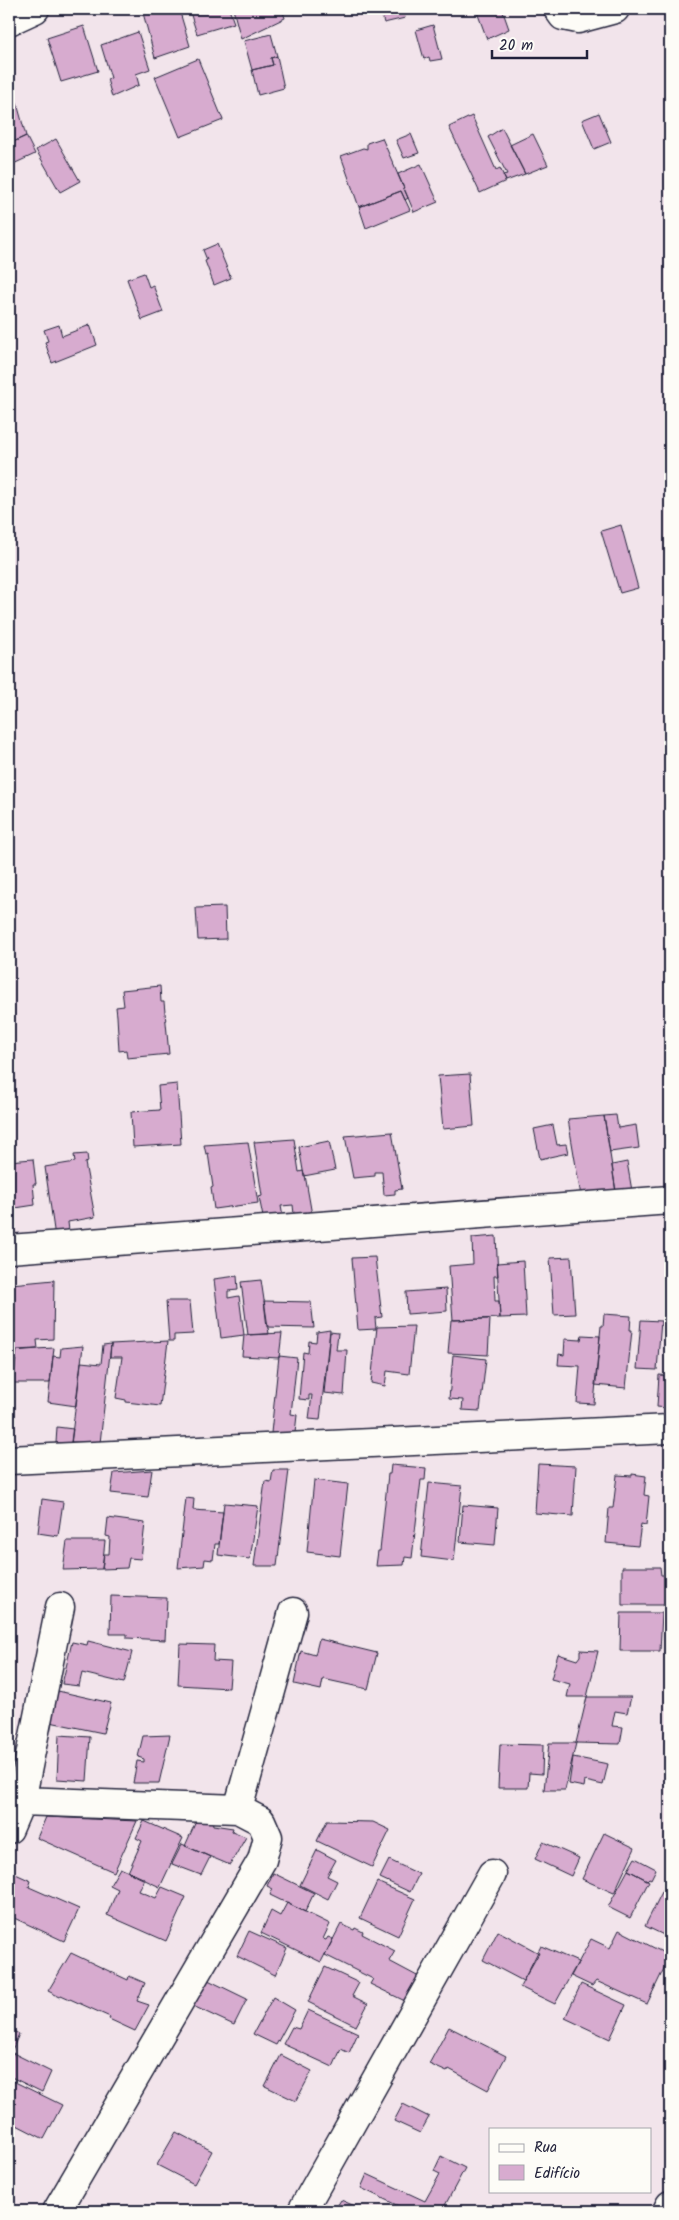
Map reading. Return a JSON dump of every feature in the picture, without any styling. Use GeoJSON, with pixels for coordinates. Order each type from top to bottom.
{"type":"FeatureCollection","features":[{"type":"Feature","properties":{"kind":"street"},"geometry":{"type":"LineString","coordinates":[[9,21],[35,9]]}},
{"type":"Feature","properties":{"kind":"street"},"geometry":{"type":"LineString","coordinates":[[558,9],[562,16],[578,18],[615,9]]}},
{"type":"Feature","properties":{"kind":"street"},"geometry":{"type":"LineString","coordinates":[[9,1249],[670,1200]]}},
{"type":"Feature","properties":{"kind":"street"},"geometry":{"type":"LineString","coordinates":[[9,1460],[670,1429]]}},
{"type":"Feature","properties":{"kind":"street"},"geometry":{"type":"LineString","coordinates":[[9,1829],[21,1800],[60,1607]]}},
{"type":"Feature","properties":{"kind":"street"},"geometry":{"type":"LineString","coordinates":[[238,1809],[292,1612]]}},
{"type":"Feature","properties":{"kind":"street"},"geometry":{"type":"LineString","coordinates":[[21,1800],[238,1809],[261,1821],[268,1837],[262,1860],[57,2211]]}},
{"type":"Feature","properties":{"kind":"street"},"geometry":{"type":"LineString","coordinates":[[302,2211],[492,1874]]}},
{"type":"Feature","properties":{"kind":"street"},"geometry":{"type":"LineString","coordinates":[[667,2211],[670,2205]]}},
{"type":"Feature","properties":{"kind":"building"},"geometry":{"type":"Polygon","coordinates":[[[142,9],[179,9],[190,46],[155,58],[142,9]]]}},
{"type":"Feature","properties":{"kind":"building"},"geometry":{"type":"Polygon","coordinates":[[[189,9],[229,9],[234,23],[197,34],[189,9]]]}},
{"type":"Feature","properties":{"kind":"building"},"geometry":{"type":"Polygon","coordinates":[[[233,9],[282,9],[285,18],[241,39],[233,9]]]}},
{"type":"Feature","properties":{"kind":"building"},"geometry":{"type":"Polygon","coordinates":[[[380,9],[403,9],[405,18],[384,23],[380,9]]]}},
{"type":"Feature","properties":{"kind":"building"},"geometry":{"type":"Polygon","coordinates":[[[485,9],[502,9],[509,29],[487,39],[477,12],[485,9]]]}},
{"type":"Feature","properties":{"kind":"building"},"geometry":{"type":"Polygon","coordinates":[[[433,25],[442,59],[430,61],[429,57],[424,59],[416,30],[433,25]]]}},
{"type":"Feature","properties":{"kind":"building"},"geometry":{"type":"Polygon","coordinates":[[[84,26],[98,71],[61,82],[47,38],[84,26]]]}},
{"type":"Feature","properties":{"kind":"building"},"geometry":{"type":"Polygon","coordinates":[[[138,32],[150,69],[136,74],[139,85],[112,97],[107,79],[111,78],[101,45],[138,32]]]}},
{"type":"Feature","properties":{"kind":"building"},"geometry":{"type":"Polygon","coordinates":[[[271,34],[277,56],[271,58],[273,65],[252,70],[244,41],[271,34]]]}},
{"type":"Feature","properties":{"kind":"building"},"geometry":{"type":"Polygon","coordinates":[[[277,56],[284,88],[258,95],[252,70],[273,65],[271,58],[277,56]]]}},
{"type":"Feature","properties":{"kind":"building"},"geometry":{"type":"Polygon","coordinates":[[[198,59],[223,120],[180,137],[155,77],[198,59]]]}},
{"type":"Feature","properties":{"kind":"building"},"geometry":{"type":"Polygon","coordinates":[[[13,89],[26,136],[9,144],[9,91],[13,89]]]}},
{"type":"Feature","properties":{"kind":"building"},"geometry":{"type":"Polygon","coordinates":[[[599,113],[611,142],[594,149],[582,120],[599,113]]]}},
{"type":"Feature","properties":{"kind":"building"},"geometry":{"type":"Polygon","coordinates":[[[472,116],[496,170],[500,168],[506,181],[480,193],[449,127],[472,116]]]}},
{"type":"Feature","properties":{"kind":"building"},"geometry":{"type":"Polygon","coordinates":[[[502,128],[525,174],[506,181],[503,175],[507,174],[488,137],[502,128]]]}},
{"type":"Feature","properties":{"kind":"building"},"geometry":{"type":"Polygon","coordinates":[[[411,134],[419,153],[404,158],[396,140],[411,134]]]}},
{"type":"Feature","properties":{"kind":"building"},"geometry":{"type":"Polygon","coordinates":[[[533,134],[548,165],[525,174],[510,145],[533,134]]]}},
{"type":"Feature","properties":{"kind":"building"},"geometry":{"type":"Polygon","coordinates":[[[26,136],[35,154],[9,166],[9,144],[26,136]]]}},
{"type":"Feature","properties":{"kind":"building"},"geometry":{"type":"Polygon","coordinates":[[[382,138],[408,198],[405,200],[401,191],[359,207],[341,156],[363,148],[367,149],[367,143],[382,138]]]}},
{"type":"Feature","properties":{"kind":"building"},"geometry":{"type":"Polygon","coordinates":[[[56,139],[80,181],[60,192],[36,150],[56,139]]]}},
{"type":"Feature","properties":{"kind":"building"},"geometry":{"type":"Polygon","coordinates":[[[421,164],[438,202],[414,212],[398,174],[421,164]]]}},
{"type":"Feature","properties":{"kind":"building"},"geometry":{"type":"Polygon","coordinates":[[[401,191],[410,210],[366,228],[359,207],[401,191]]]}},
{"type":"Feature","properties":{"kind":"building"},"geometry":{"type":"Polygon","coordinates":[[[217,244],[231,278],[214,285],[203,250],[217,244]]]}},
{"type":"Feature","properties":{"kind":"building"},"geometry":{"type":"Polygon","coordinates":[[[144,273],[149,287],[153,285],[163,312],[142,320],[127,279],[144,273]]]}},
{"type":"Feature","properties":{"kind":"building"},"geometry":{"type":"Polygon","coordinates":[[[59,325],[62,336],[90,325],[97,345],[52,363],[45,342],[48,341],[44,330],[59,325]]]}},
{"type":"Feature","properties":{"kind":"building"},"geometry":{"type":"Polygon","coordinates":[[[621,525],[638,588],[620,593],[601,531],[621,525]]]}},
{"type":"Feature","properties":{"kind":"building"},"geometry":{"type":"Polygon","coordinates":[[[225,907],[226,939],[198,940],[196,908],[225,907]]]}},
{"type":"Feature","properties":{"kind":"building"},"geometry":{"type":"Polygon","coordinates":[[[160,986],[161,1002],[164,1002],[169,1054],[127,1058],[126,1050],[119,1051],[116,1007],[124,1006],[122,990],[160,986]]]}},
{"type":"Feature","properties":{"kind":"building"},"geometry":{"type":"Polygon","coordinates":[[[470,1074],[474,1126],[443,1129],[438,1076],[470,1074]]]}},
{"type":"Feature","properties":{"kind":"building"},"geometry":{"type":"Polygon","coordinates":[[[177,1084],[181,1144],[133,1147],[131,1112],[160,1110],[158,1086],[177,1084]]]}},
{"type":"Feature","properties":{"kind":"building"},"geometry":{"type":"Polygon","coordinates":[[[616,1115],[618,1128],[636,1125],[639,1148],[610,1152],[604,1116],[616,1115]]]}},
{"type":"Feature","properties":{"kind":"building"},"geometry":{"type":"Polygon","coordinates":[[[604,1116],[616,1192],[581,1196],[568,1119],[604,1116]]]}},
{"type":"Feature","properties":{"kind":"building"},"geometry":{"type":"Polygon","coordinates":[[[553,1125],[557,1145],[566,1144],[568,1153],[540,1159],[534,1129],[553,1125]]]}},
{"type":"Feature","properties":{"kind":"building"},"geometry":{"type":"Polygon","coordinates":[[[392,1132],[402,1189],[395,1190],[395,1194],[384,1195],[382,1172],[375,1172],[375,1176],[353,1178],[345,1136],[392,1132]]]}},
{"type":"Feature","properties":{"kind":"building"},"geometry":{"type":"Polygon","coordinates":[[[294,1139],[299,1172],[303,1171],[305,1175],[312,1215],[294,1214],[293,1205],[281,1206],[283,1217],[264,1222],[259,1197],[262,1196],[254,1142],[294,1139]]]}},
{"type":"Feature","properties":{"kind":"building"},"geometry":{"type":"Polygon","coordinates":[[[329,1141],[335,1170],[304,1176],[299,1147],[329,1141]]]}},
{"type":"Feature","properties":{"kind":"building"},"geometry":{"type":"Polygon","coordinates":[[[248,1142],[258,1203],[214,1209],[208,1153],[206,1154],[204,1145],[248,1142]]]}},
{"type":"Feature","properties":{"kind":"building"},"geometry":{"type":"Polygon","coordinates":[[[87,1154],[88,1162],[85,1163],[95,1217],[68,1222],[69,1231],[55,1237],[45,1167],[75,1162],[74,1155],[87,1154]]]}},
{"type":"Feature","properties":{"kind":"building"},"geometry":{"type":"Polygon","coordinates":[[[33,1159],[36,1184],[33,1184],[35,1205],[9,1209],[9,1161],[33,1159]]]}},
{"type":"Feature","properties":{"kind":"building"},"geometry":{"type":"Polygon","coordinates":[[[627,1162],[632,1191],[616,1192],[612,1165],[627,1162]]]}},
{"type":"Feature","properties":{"kind":"building"},"geometry":{"type":"Polygon","coordinates":[[[496,1236],[498,1276],[494,1276],[495,1301],[499,1301],[500,1318],[453,1320],[449,1266],[473,1264],[472,1238],[496,1236]]]}},
{"type":"Feature","properties":{"kind":"building"},"geometry":{"type":"Polygon","coordinates":[[[375,1257],[382,1317],[375,1318],[376,1329],[358,1330],[352,1258],[375,1257]]]}},
{"type":"Feature","properties":{"kind":"building"},"geometry":{"type":"Polygon","coordinates":[[[571,1257],[575,1314],[554,1315],[550,1258],[571,1257]]]}},
{"type":"Feature","properties":{"kind":"building"},"geometry":{"type":"Polygon","coordinates":[[[523,1261],[526,1317],[500,1318],[497,1263],[523,1261]]]}},
{"type":"Feature","properties":{"kind":"building"},"geometry":{"type":"Polygon","coordinates":[[[237,1276],[238,1290],[228,1291],[228,1298],[239,1296],[244,1335],[221,1338],[214,1279],[237,1276]]]}},
{"type":"Feature","properties":{"kind":"building"},"geometry":{"type":"Polygon","coordinates":[[[54,1280],[53,1339],[37,1340],[38,1349],[13,1351],[11,1284],[54,1280]]]}},
{"type":"Feature","properties":{"kind":"building"},"geometry":{"type":"Polygon","coordinates":[[[261,1280],[269,1334],[248,1335],[241,1282],[261,1280]]]}},
{"type":"Feature","properties":{"kind":"building"},"geometry":{"type":"Polygon","coordinates":[[[446,1289],[447,1311],[407,1314],[406,1292],[446,1289]]]}},
{"type":"Feature","properties":{"kind":"building"},"geometry":{"type":"Polygon","coordinates":[[[9,1295],[12,1295],[12,1343],[9,1343],[9,1295]]]}},
{"type":"Feature","properties":{"kind":"building"},"geometry":{"type":"Polygon","coordinates":[[[166,1301],[190,1301],[193,1334],[174,1335],[174,1341],[169,1341],[166,1301]]]}},
{"type":"Feature","properties":{"kind":"building"},"geometry":{"type":"Polygon","coordinates":[[[264,1301],[311,1302],[314,1328],[267,1327],[264,1301]]]}},
{"type":"Feature","properties":{"kind":"building"},"geometry":{"type":"Polygon","coordinates":[[[604,1314],[631,1316],[630,1330],[632,1330],[626,1388],[595,1385],[604,1314]]]}},
{"type":"Feature","properties":{"kind":"building"},"geometry":{"type":"Polygon","coordinates":[[[490,1319],[488,1355],[448,1353],[451,1320],[490,1319]]]}},
{"type":"Feature","properties":{"kind":"building"},"geometry":{"type":"Polygon","coordinates":[[[641,1320],[661,1321],[657,1370],[637,1369],[641,1320]]]}},
{"type":"Feature","properties":{"kind":"building"},"geometry":{"type":"Polygon","coordinates":[[[414,1326],[409,1374],[387,1371],[385,1386],[371,1383],[377,1327],[414,1326]]]}},
{"type":"Feature","properties":{"kind":"building"},"geometry":{"type":"Polygon","coordinates":[[[330,1330],[320,1420],[309,1419],[312,1395],[309,1395],[309,1400],[299,1399],[303,1352],[308,1353],[309,1341],[316,1342],[317,1332],[330,1330]]]}},
{"type":"Feature","properties":{"kind":"building"},"geometry":{"type":"Polygon","coordinates":[[[330,1332],[338,1333],[336,1350],[347,1350],[344,1395],[324,1393],[330,1332]]]}},
{"type":"Feature","properties":{"kind":"building"},"geometry":{"type":"Polygon","coordinates":[[[282,1333],[279,1358],[242,1356],[244,1335],[282,1333]]]}},
{"type":"Feature","properties":{"kind":"building"},"geometry":{"type":"Polygon","coordinates":[[[582,1335],[600,1336],[594,1404],[577,1403],[580,1366],[558,1365],[559,1354],[564,1355],[565,1339],[581,1340],[582,1335]]]}},
{"type":"Feature","properties":{"kind":"building"},"geometry":{"type":"Polygon","coordinates":[[[168,1341],[160,1406],[126,1402],[126,1400],[116,1398],[122,1357],[110,1357],[111,1344],[168,1341]]]}},
{"type":"Feature","properties":{"kind":"building"},"geometry":{"type":"Polygon","coordinates":[[[111,1344],[100,1443],[71,1442],[81,1362],[101,1364],[103,1345],[111,1344]]]}},
{"type":"Feature","properties":{"kind":"building"},"geometry":{"type":"Polygon","coordinates":[[[83,1346],[76,1406],[48,1402],[53,1356],[60,1357],[61,1348],[83,1346]]]}},
{"type":"Feature","properties":{"kind":"building"},"geometry":{"type":"Polygon","coordinates":[[[54,1348],[50,1383],[13,1383],[17,1350],[54,1348]]]}},
{"type":"Feature","properties":{"kind":"building"},"geometry":{"type":"Polygon","coordinates":[[[453,1355],[486,1359],[480,1411],[462,1410],[463,1400],[449,1399],[453,1355]]]}},
{"type":"Feature","properties":{"kind":"building"},"geometry":{"type":"Polygon","coordinates":[[[279,1356],[297,1358],[291,1414],[297,1415],[295,1433],[271,1433],[279,1356]]]}},
{"type":"Feature","properties":{"kind":"building"},"geometry":{"type":"Polygon","coordinates":[[[9,1364],[13,1365],[9,1400],[9,1364]]]}},
{"type":"Feature","properties":{"kind":"building"},"geometry":{"type":"Polygon","coordinates":[[[659,1375],[670,1376],[670,1416],[667,1416],[667,1408],[657,1407],[659,1375]]]}},
{"type":"Feature","properties":{"kind":"building"},"geometry":{"type":"Polygon","coordinates":[[[57,1427],[73,1429],[71,1444],[56,1443],[57,1427]]]}},
{"type":"Feature","properties":{"kind":"building"},"geometry":{"type":"Polygon","coordinates":[[[538,1464],[576,1466],[573,1516],[535,1513],[538,1464]]]}},
{"type":"Feature","properties":{"kind":"building"},"geometry":{"type":"Polygon","coordinates":[[[391,1465],[426,1468],[425,1480],[421,1480],[412,1558],[405,1557],[404,1565],[376,1566],[378,1551],[380,1551],[388,1474],[390,1474],[391,1465]]]}},
{"type":"Feature","properties":{"kind":"building"},"geometry":{"type":"Polygon","coordinates":[[[152,1470],[148,1497],[111,1493],[114,1473],[152,1470]]]}},
{"type":"Feature","properties":{"kind":"building"},"geometry":{"type":"Polygon","coordinates":[[[273,1470],[289,1470],[277,1566],[254,1566],[265,1481],[271,1482],[273,1470]]]}},
{"type":"Feature","properties":{"kind":"building"},"geometry":{"type":"Polygon","coordinates":[[[632,1474],[646,1476],[644,1495],[649,1496],[646,1525],[641,1524],[638,1546],[606,1543],[609,1508],[613,1508],[617,1475],[632,1476],[632,1474]]]}},
{"type":"Feature","properties":{"kind":"building"},"geometry":{"type":"Polygon","coordinates":[[[314,1480],[348,1484],[340,1556],[307,1552],[314,1480]]]}},
{"type":"Feature","properties":{"kind":"building"},"geometry":{"type":"Polygon","coordinates":[[[429,1483],[462,1486],[454,1561],[421,1557],[429,1483]]]}},
{"type":"Feature","properties":{"kind":"building"},"geometry":{"type":"Polygon","coordinates":[[[186,1498],[194,1499],[193,1510],[223,1512],[219,1544],[215,1544],[213,1560],[205,1559],[204,1566],[178,1568],[186,1498]]]}},
{"type":"Feature","properties":{"kind":"building"},"geometry":{"type":"Polygon","coordinates":[[[42,1499],[63,1502],[58,1536],[38,1533],[42,1499]]]}},
{"type":"Feature","properties":{"kind":"building"},"geometry":{"type":"Polygon","coordinates":[[[224,1503],[258,1506],[250,1559],[218,1555],[224,1503]]]}},
{"type":"Feature","properties":{"kind":"building"},"geometry":{"type":"Polygon","coordinates":[[[463,1505],[498,1508],[495,1545],[460,1542],[463,1505]]]}},
{"type":"Feature","properties":{"kind":"building"},"geometry":{"type":"Polygon","coordinates":[[[108,1518],[145,1523],[141,1559],[129,1558],[127,1568],[102,1569],[104,1554],[109,1554],[110,1537],[106,1536],[108,1518]]]}},
{"type":"Feature","properties":{"kind":"building"},"geometry":{"type":"Polygon","coordinates":[[[67,1541],[105,1541],[102,1569],[63,1570],[67,1541]]]}},
{"type":"Feature","properties":{"kind":"building"},"geometry":{"type":"Polygon","coordinates":[[[622,1567],[660,1567],[661,1575],[670,1575],[670,1605],[622,1605],[622,1567]]]}},
{"type":"Feature","properties":{"kind":"building"},"geometry":{"type":"Polygon","coordinates":[[[111,1596],[167,1598],[165,1640],[127,1638],[127,1634],[110,1634],[111,1596]]]}},
{"type":"Feature","properties":{"kind":"building"},"geometry":{"type":"Polygon","coordinates":[[[621,1613],[662,1613],[660,1651],[620,1651],[621,1613]]]}},
{"type":"Feature","properties":{"kind":"building"},"geometry":{"type":"Polygon","coordinates":[[[319,1639],[377,1653],[368,1689],[323,1679],[321,1690],[294,1684],[301,1651],[315,1655],[319,1639]]]}},
{"type":"Feature","properties":{"kind":"building"},"geometry":{"type":"Polygon","coordinates":[[[88,1641],[132,1652],[124,1683],[82,1673],[79,1686],[62,1684],[72,1642],[87,1645],[88,1641]]]}},
{"type":"Feature","properties":{"kind":"building"},"geometry":{"type":"Polygon","coordinates":[[[180,1644],[214,1645],[213,1661],[231,1662],[229,1688],[178,1685],[180,1644]]]}},
{"type":"Feature","properties":{"kind":"building"},"geometry":{"type":"Polygon","coordinates":[[[580,1650],[598,1651],[587,1697],[567,1697],[570,1684],[551,1679],[558,1654],[577,1660],[580,1656],[580,1650]]]}},
{"type":"Feature","properties":{"kind":"building"},"geometry":{"type":"Polygon","coordinates":[[[58,1691],[111,1703],[103,1733],[50,1722],[58,1691]]]}},
{"type":"Feature","properties":{"kind":"building"},"geometry":{"type":"Polygon","coordinates":[[[587,1697],[631,1697],[627,1713],[615,1711],[612,1726],[623,1727],[620,1744],[576,1743],[587,1697]]]}},
{"type":"Feature","properties":{"kind":"building"},"geometry":{"type":"Polygon","coordinates":[[[59,1735],[90,1737],[87,1781],[57,1779],[59,1735]]]}},
{"type":"Feature","properties":{"kind":"building"},"geometry":{"type":"Polygon","coordinates":[[[170,1735],[159,1783],[133,1783],[137,1761],[144,1762],[144,1759],[138,1757],[143,1736],[170,1735]]]}},
{"type":"Feature","properties":{"kind":"building"},"geometry":{"type":"Polygon","coordinates":[[[549,1743],[576,1743],[565,1790],[544,1790],[549,1743]]]}},
{"type":"Feature","properties":{"kind":"building"},"geometry":{"type":"Polygon","coordinates":[[[500,1744],[543,1745],[542,1774],[529,1773],[528,1788],[498,1788],[500,1744]]]}},
{"type":"Feature","properties":{"kind":"building"},"geometry":{"type":"Polygon","coordinates":[[[573,1757],[608,1764],[603,1785],[585,1781],[584,1787],[569,1784],[573,1757]]]}},
{"type":"Feature","properties":{"kind":"building"},"geometry":{"type":"Polygon","coordinates":[[[46,1817],[137,1821],[114,1872],[37,1838],[46,1817]]]}},
{"type":"Feature","properties":{"kind":"building"},"geometry":{"type":"Polygon","coordinates":[[[197,1819],[212,1820],[213,1825],[233,1828],[232,1831],[246,1837],[230,1865],[185,1846],[197,1819]]]}},
{"type":"Feature","properties":{"kind":"building"},"geometry":{"type":"Polygon","coordinates":[[[144,1821],[183,1838],[160,1887],[128,1872],[142,1841],[136,1838],[144,1821]]]}},
{"type":"Feature","properties":{"kind":"building"},"geometry":{"type":"Polygon","coordinates":[[[327,1821],[373,1822],[390,1830],[372,1867],[317,1841],[327,1821]]]}},
{"type":"Feature","properties":{"kind":"building"},"geometry":{"type":"Polygon","coordinates":[[[604,1833],[635,1848],[614,1893],[582,1879],[604,1833]]]}},
{"type":"Feature","properties":{"kind":"building"},"geometry":{"type":"Polygon","coordinates":[[[543,1842],[579,1858],[571,1876],[535,1859],[543,1842]]]}},
{"type":"Feature","properties":{"kind":"building"},"geometry":{"type":"Polygon","coordinates":[[[182,1844],[210,1857],[201,1875],[172,1864],[182,1844]]]}},
{"type":"Feature","properties":{"kind":"building"},"geometry":{"type":"Polygon","coordinates":[[[317,1850],[336,1860],[327,1876],[337,1881],[328,1899],[300,1885],[317,1850]]]}},
{"type":"Feature","properties":{"kind":"building"},"geometry":{"type":"Polygon","coordinates":[[[635,1858],[656,1869],[651,1879],[647,1880],[628,1870],[635,1858]]]}},
{"type":"Feature","properties":{"kind":"building"},"geometry":{"type":"Polygon","coordinates":[[[389,1860],[419,1874],[410,1892],[380,1878],[389,1860]]]}},
{"type":"Feature","properties":{"kind":"building"},"geometry":{"type":"Polygon","coordinates":[[[120,1868],[145,1879],[139,1891],[156,1898],[162,1887],[186,1897],[166,1941],[107,1915],[118,1889],[110,1885],[120,1868]]]}},
{"type":"Feature","properties":{"kind":"building"},"geometry":{"type":"Polygon","coordinates":[[[628,1870],[649,1881],[630,1918],[608,1907],[628,1870]]]}},
{"type":"Feature","properties":{"kind":"building"},"geometry":{"type":"Polygon","coordinates":[[[9,1871],[31,1881],[29,1887],[79,1909],[64,1941],[14,1918],[11,1925],[9,1924],[9,1871]]]}},
{"type":"Feature","properties":{"kind":"building"},"geometry":{"type":"Polygon","coordinates":[[[273,1873],[314,1893],[305,1912],[270,1895],[273,1889],[267,1886],[273,1873]]]}},
{"type":"Feature","properties":{"kind":"building"},"geometry":{"type":"Polygon","coordinates":[[[377,1882],[415,1899],[398,1936],[360,1918],[377,1882]]]}},
{"type":"Feature","properties":{"kind":"building"},"geometry":{"type":"Polygon","coordinates":[[[665,1886],[670,1889],[670,1938],[645,1926],[665,1886]]]}},
{"type":"Feature","properties":{"kind":"building"},"geometry":{"type":"Polygon","coordinates":[[[287,1903],[330,1924],[323,1939],[326,1940],[328,1937],[333,1939],[321,1962],[261,1933],[271,1911],[280,1916],[287,1903]]]}},
{"type":"Feature","properties":{"kind":"building"},"geometry":{"type":"Polygon","coordinates":[[[341,1924],[363,1932],[362,1934],[395,1951],[389,1961],[419,1977],[405,2001],[370,1984],[373,1979],[325,1955],[341,1924]]]}},
{"type":"Feature","properties":{"kind":"building"},"geometry":{"type":"Polygon","coordinates":[[[619,1930],[670,1956],[647,2004],[596,1981],[592,1986],[571,1976],[591,1939],[610,1948],[619,1930]]]}},
{"type":"Feature","properties":{"kind":"building"},"geometry":{"type":"Polygon","coordinates":[[[249,1931],[287,1948],[275,1975],[237,1956],[249,1931]]]}},
{"type":"Feature","properties":{"kind":"building"},"geometry":{"type":"Polygon","coordinates":[[[498,1931],[539,1953],[523,1981],[483,1960],[498,1931]]]}},
{"type":"Feature","properties":{"kind":"building"},"geometry":{"type":"Polygon","coordinates":[[[541,1946],[578,1962],[555,2004],[520,1987],[541,1946]]]}},
{"type":"Feature","properties":{"kind":"building"},"geometry":{"type":"Polygon","coordinates":[[[71,1953],[128,1980],[129,1976],[145,1983],[137,2001],[149,2005],[135,2031],[109,2019],[110,2017],[48,1991],[71,1953]]]}},
{"type":"Feature","properties":{"kind":"building"},"geometry":{"type":"Polygon","coordinates":[[[325,1967],[359,1983],[352,1996],[368,2004],[356,2026],[308,2002],[325,1967]]]}},
{"type":"Feature","properties":{"kind":"building"},"geometry":{"type":"Polygon","coordinates":[[[206,1979],[247,1999],[234,2025],[193,2006],[206,1979]]]}},
{"type":"Feature","properties":{"kind":"building"},"geometry":{"type":"Polygon","coordinates":[[[581,1984],[626,2005],[610,2039],[565,2018],[581,1984]]]}},
{"type":"Feature","properties":{"kind":"building"},"geometry":{"type":"Polygon","coordinates":[[[273,1997],[295,2010],[276,2045],[253,2034],[273,1997]]]}},
{"type":"Feature","properties":{"kind":"building"},"geometry":{"type":"Polygon","coordinates":[[[308,2010],[358,2033],[349,2053],[341,2049],[333,2067],[283,2044],[292,2027],[299,2029],[308,2010]]]}},
{"type":"Feature","properties":{"kind":"building"},"geometry":{"type":"Polygon","coordinates":[[[449,2027],[506,2056],[488,2090],[449,2069],[447,2072],[429,2064],[449,2027]]]}},
{"type":"Feature","properties":{"kind":"building"},"geometry":{"type":"Polygon","coordinates":[[[9,2029],[19,2034],[9,2057],[9,2029]]]}},
{"type":"Feature","properties":{"kind":"building"},"geometry":{"type":"Polygon","coordinates":[[[13,2053],[51,2072],[42,2092],[9,2076],[9,2063],[13,2053]]]}},
{"type":"Feature","properties":{"kind":"building"},"geometry":{"type":"Polygon","coordinates":[[[281,2055],[312,2071],[296,2101],[265,2086],[281,2055]]]}},
{"type":"Feature","properties":{"kind":"building"},"geometry":{"type":"Polygon","coordinates":[[[13,2081],[62,2105],[44,2139],[9,2121],[9,2091],[13,2081]]]}},
{"type":"Feature","properties":{"kind":"building"},"geometry":{"type":"Polygon","coordinates":[[[403,2104],[429,2117],[420,2133],[394,2121],[403,2104]]]}},
{"type":"Feature","properties":{"kind":"building"},"geometry":{"type":"Polygon","coordinates":[[[176,2132],[212,2151],[194,2184],[157,2165],[176,2132]]]}},
{"type":"Feature","properties":{"kind":"building"},"geometry":{"type":"Polygon","coordinates":[[[441,2156],[465,2168],[442,2211],[409,2211],[361,2188],[367,2174],[425,2201],[440,2174],[434,2171],[441,2156]]]}},
{"type":"Feature","properties":{"kind":"building"},"geometry":{"type":"Polygon","coordinates":[[[9,2182],[15,2185],[9,2197],[9,2182]]]}},
{"type":"Feature","properties":{"kind":"building"},"geometry":{"type":"Polygon","coordinates":[[[341,2200],[366,2211],[334,2211],[341,2200]]]}}]}
